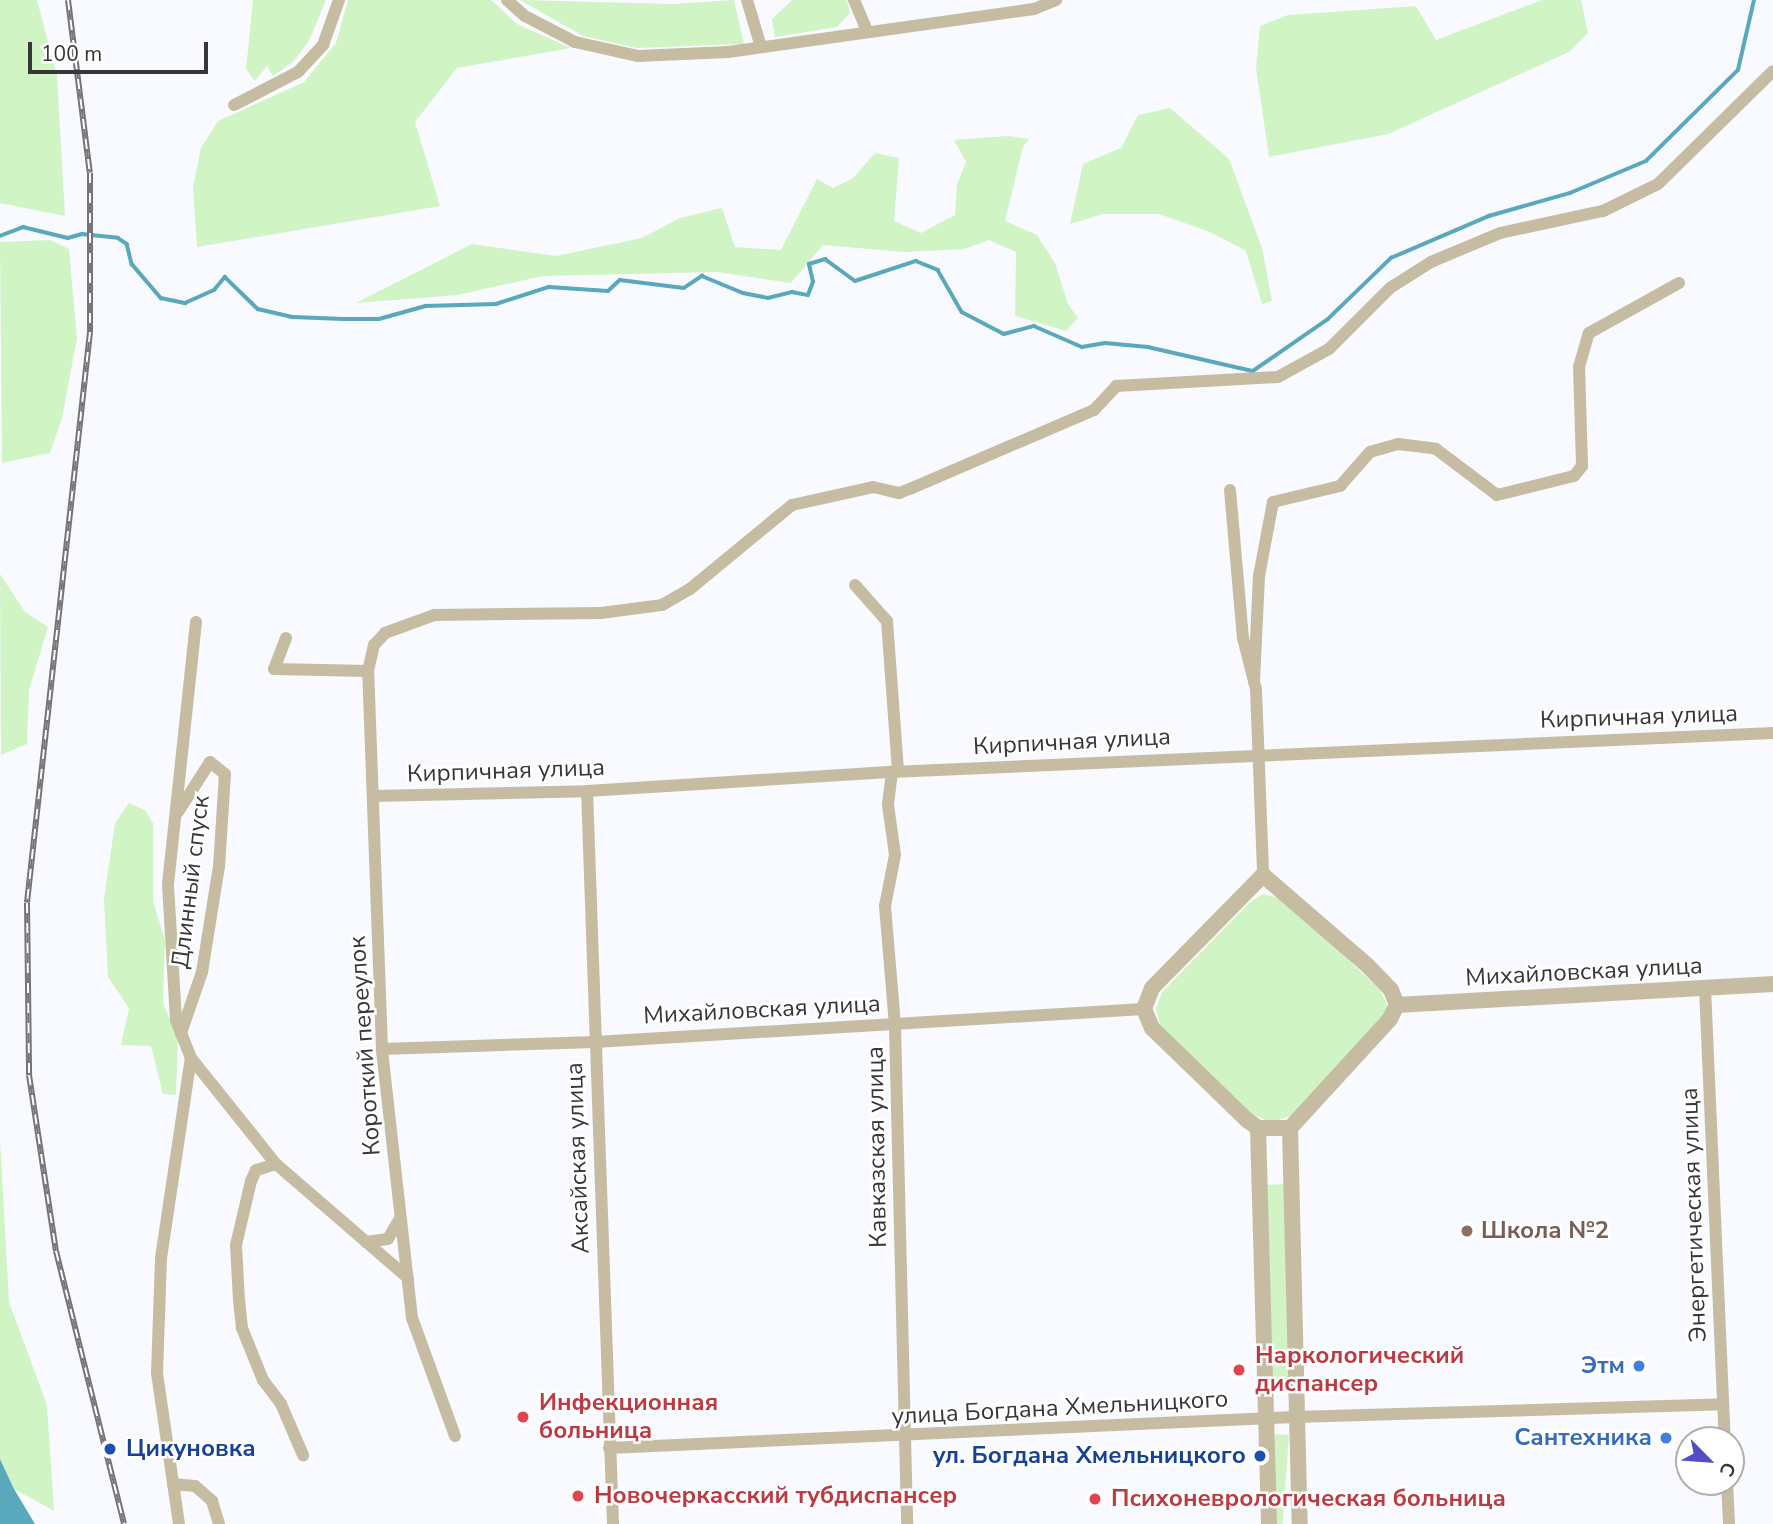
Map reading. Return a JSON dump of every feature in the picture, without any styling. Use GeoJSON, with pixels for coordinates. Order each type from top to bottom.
{"type":"FeatureCollection","features":[{"type":"Feature","properties":{"kind":"street"},"geometry":{"type":"LineString","coordinates":[[234,105],[298,72],[323,45],[339,0]]}},
{"type":"Feature","properties":{"kind":"street"},"geometry":{"type":"LineString","coordinates":[[507,0],[524,16],[575,42],[638,56],[761,47],[1034,9],[1056,0]]}},
{"type":"Feature","properties":{"kind":"street"},"geometry":{"type":"LineString","coordinates":[[747,0],[761,47]]}},
{"type":"Feature","properties":{"kind":"street"},"geometry":{"type":"LineString","coordinates":[[855,0],[867,31]]}},
{"type":"Feature","properties":{"kind":"street","name":"Короткий переулок"},"geometry":{"type":"LineString","coordinates":[[455,1436],[412,1318],[382,1049],[369,671],[374,645],[385,633],[434,615],[601,613],[662,605],[690,589],[792,505],[873,487],[899,493],[1094,410],[1116,386],[1278,377],[1329,349],[1390,288],[1431,262],[1500,233],[1603,211],[1658,184],[1773,71]]}},
{"type":"Feature","properties":{"kind":"street"},"geometry":{"type":"LineString","coordinates":[[1300,1524],[1295,1417],[1290,1128],[1391,1018],[1397,1005],[1391,989],[1368,966],[1263,875],[1254,682],[1259,576],[1273,502],[1340,486],[1370,452],[1398,444],[1436,449],[1497,495],[1574,476],[1582,466],[1579,367],[1590,333],[1679,283]]}},
{"type":"Feature","properties":{"kind":"street"},"geometry":{"type":"LineString","coordinates":[[1230,490],[1243,638],[1254,682]]}},
{"type":"Feature","properties":{"kind":"street","name":"Кавказская улица"},"geometry":{"type":"LineString","coordinates":[[855,585],[887,621],[895,771],[888,805],[895,855],[885,906],[895,1026],[907,1524]]}},
{"type":"Feature","properties":{"kind":"street","name":"Длинный спуск"},"geometry":{"type":"LineString","coordinates":[[195,622],[168,885],[176,1020],[191,1058],[276,1164],[408,1278]]}},
{"type":"Feature","properties":{"kind":"street"},"geometry":{"type":"LineString","coordinates":[[286,638],[274,669],[369,671]]}},
{"type":"Feature","properties":{"kind":"street","name":"Кирпичная улица"},"geometry":{"type":"LineString","coordinates":[[373,796],[587,792],[895,771],[1773,733]]}},
{"type":"Feature","properties":{"kind":"street","name":"Длинный спуск"},"geometry":{"type":"LineString","coordinates":[[176,815],[210,762],[225,774],[219,866],[202,972],[181,1033]]}},
{"type":"Feature","properties":{"kind":"street","name":"Аксайская улица"},"geometry":{"type":"LineString","coordinates":[[587,792],[613,1524]]}},
{"type":"Feature","properties":{"kind":"street"},"geometry":{"type":"LineString","coordinates":[[1263,875],[1152,988],[1144,1009],[1152,1028],[1258,1128],[1290,1128]]}},
{"type":"Feature","properties":{"kind":"street","name":"Михайловская улица"},"geometry":{"type":"LineString","coordinates":[[1397,1005],[1773,984]]}},
{"type":"Feature","properties":{"kind":"street","name":"Энергетическая улица"},"geometry":{"type":"LineString","coordinates":[[1705,988],[1724,1426]]}},
{"type":"Feature","properties":{"kind":"street","name":"Михайловская улица"},"geometry":{"type":"LineString","coordinates":[[382,1049],[895,1026],[1144,1009]]}},
{"type":"Feature","properties":{"kind":"street"},"geometry":{"type":"LineString","coordinates":[[179,1524],[157,1373],[161,1258],[191,1058]]}},
{"type":"Feature","properties":{"kind":"street"},"geometry":{"type":"LineString","coordinates":[[1258,1128],[1269,1524]]}},
{"type":"Feature","properties":{"kind":"street"},"geometry":{"type":"LineString","coordinates":[[276,1164],[256,1170],[250,1181],[236,1245],[240,1309],[242,1328],[263,1380],[281,1404],[303,1455]]}},
{"type":"Feature","properties":{"kind":"street"},"geometry":{"type":"LineString","coordinates":[[366,1242],[388,1239],[401,1216]]}},
{"type":"Feature","properties":{"kind":"street","name":"улица Богдана Хмельницкого"},"geometry":{"type":"LineString","coordinates":[[609,1448],[904,1438],[1295,1417],[1723,1404]]}},
{"type":"Feature","properties":{"kind":"street"},"geometry":{"type":"LineString","coordinates":[[173,1485],[195,1486],[201,1491],[212,1501],[219,1524]]}},
{"type":"Feature","properties":{"kind":"street"},"geometry":{"type":"LineString","coordinates":[[1728,1496],[1729,1524]]}},
{"type":"Feature","properties":{"kind":"green space"},"geometry":{"type":"Polygon","coordinates":[[[0,0],[37,0],[57,75],[65,216],[0,203],[0,0]]]}},
{"type":"Feature","properties":{"kind":"green space"},"geometry":{"type":"Polygon","coordinates":[[[253,0],[326,0],[309,41],[293,62],[273,76],[267,66],[255,81],[246,69],[253,0]]]}},
{"type":"Feature","properties":{"kind":"green space"},"geometry":{"type":"Polygon","coordinates":[[[348,0],[491,0],[517,24],[571,48],[457,68],[415,122],[440,206],[197,247],[193,187],[201,148],[218,121],[304,82],[336,43],[348,0]]]}},
{"type":"Feature","properties":{"kind":"green space"},"geometry":{"type":"Polygon","coordinates":[[[520,0],[673,4],[734,0],[744,44],[637,48],[583,36],[520,0]]]}},
{"type":"Feature","properties":{"kind":"green space"},"geometry":{"type":"Polygon","coordinates":[[[792,0],[847,0],[850,13],[837,27],[775,37],[772,19],[792,0]]]}},
{"type":"Feature","properties":{"kind":"green space"},"geometry":{"type":"Polygon","coordinates":[[[1542,0],[1581,0],[1588,33],[1569,52],[1388,134],[1269,157],[1256,68],[1260,26],[1288,15],[1416,6],[1436,40],[1542,0]]]}},
{"type":"Feature","properties":{"kind":"green space"},"geometry":{"type":"Polygon","coordinates":[[[1170,108],[1229,159],[1262,248],[1272,301],[1262,304],[1246,251],[1210,232],[1159,214],[1103,214],[1070,224],[1083,164],[1121,148],[1138,115],[1170,108]]]}},
{"type":"Feature","properties":{"kind":"green space"},"geometry":{"type":"Polygon","coordinates":[[[1007,136],[1029,139],[1023,147],[1005,221],[1037,235],[1055,263],[1068,304],[1078,318],[1066,331],[1015,316],[1016,252],[989,240],[964,249],[904,252],[823,245],[791,283],[717,272],[543,276],[457,295],[356,303],[472,244],[556,256],[642,238],[680,218],[722,208],[735,247],[781,250],[817,179],[833,188],[853,178],[875,153],[899,158],[894,221],[921,233],[955,215],[957,185],[966,162],[954,140],[1007,136]]]}},
{"type":"Feature","properties":{"kind":"green space"},"geometry":{"type":"Polygon","coordinates":[[[50,240],[69,249],[77,338],[62,418],[50,453],[2,463],[0,242],[50,240]]]}},
{"type":"Feature","properties":{"kind":"green space"},"geometry":{"type":"Polygon","coordinates":[[[0,574],[25,612],[48,627],[29,690],[27,744],[1,755],[0,574]]]}},
{"type":"Feature","properties":{"kind":"green space"},"geometry":{"type":"Polygon","coordinates":[[[129,803],[145,810],[153,823],[153,901],[165,940],[163,1003],[178,1038],[176,1095],[163,1094],[151,1046],[121,1045],[129,1008],[108,977],[104,899],[115,823],[129,803]]]}},
{"type":"Feature","properties":{"kind":"green space"},"geometry":{"type":"Polygon","coordinates":[[[1263,894],[1284,899],[1380,990],[1388,1007],[1381,1021],[1294,1115],[1271,1122],[1253,1115],[1160,1025],[1156,1009],[1162,992],[1250,902],[1263,894]]]}},
{"type":"Feature","properties":{"kind":"green space"},"geometry":{"type":"Polygon","coordinates":[[[0,1139],[9,1302],[47,1405],[54,1511],[14,1489],[0,1459],[0,1139]]]}},
{"type":"Feature","properties":{"kind":"green space"},"geometry":{"type":"Polygon","coordinates":[[[1287,1184],[1289,1389],[1273,1389],[1267,1185],[1287,1184]]]}},
{"type":"Feature","properties":{"kind":"green space"},"geometry":{"type":"Polygon","coordinates":[[[1275,1434],[1289,1435],[1283,1524],[1269,1524],[1275,1434]]]}},
{"type":"Feature","properties":{"kind":"water"},"geometry":{"type":"Polygon","coordinates":[[[0,1459],[14,1489],[35,1524],[0,1524],[0,1459]]]}},
{"type":"Feature","properties":{"kind":"waterway"},"geometry":{"type":"LineString","coordinates":[[0,236],[23,227],[68,238],[82,234],[118,238],[127,244],[132,264],[161,298],[185,303],[214,290],[225,277],[258,309],[293,317],[343,319],[379,319],[426,306],[496,304],[549,287],[608,291],[620,280],[684,288],[702,276],[743,293],[768,298],[792,292],[808,295],[813,282],[809,264],[825,259],[855,281],[916,261],[938,270],[962,312],[1004,334],[1034,326],[1082,347],[1105,343],[1148,347],[1253,371],[1328,319],[1391,258],[1489,216],[1570,193],[1646,161],[1738,70],[1754,0]]}},
{"type":"Feature","properties":{"kind":"railway"},"geometry":{"type":"LineString","coordinates":[[68,0],[90,173],[90,332],[27,903],[29,1075],[56,1251],[124,1524]]}},
{"type":"Feature","properties":{"kind":"place","name":"Школа №2"},"geometry":{"type":"Point","coordinates":[1467,1231]}},
{"type":"Feature","properties":{"kind":"place","name":"Этм"},"geometry":{"type":"Point","coordinates":[1639,1366]}},
{"type":"Feature","properties":{"kind":"place","name":"Наркологический диспансер"},"geometry":{"type":"Point","coordinates":[1239,1370]}},
{"type":"Feature","properties":{"kind":"place","name":"Инфекционная больница"},"geometry":{"type":"Point","coordinates":[523,1417]}},
{"type":"Feature","properties":{"kind":"place","name":"Сантехника"},"geometry":{"type":"Point","coordinates":[1666,1438]}},
{"type":"Feature","properties":{"kind":"place","name":"Цикуновка"},"geometry":{"type":"Point","coordinates":[110,1449]}},
{"type":"Feature","properties":{"kind":"place","name":"ул. Богдана Хмельницкого"},"geometry":{"type":"Point","coordinates":[1260,1456]}},
{"type":"Feature","properties":{"kind":"place","name":"Новочеркасский тубдиспансер"},"geometry":{"type":"Point","coordinates":[578,1496]}},
{"type":"Feature","properties":{"kind":"place","name":"Психоневрологическая больница"},"geometry":{"type":"Point","coordinates":[1095,1499]}}]}
